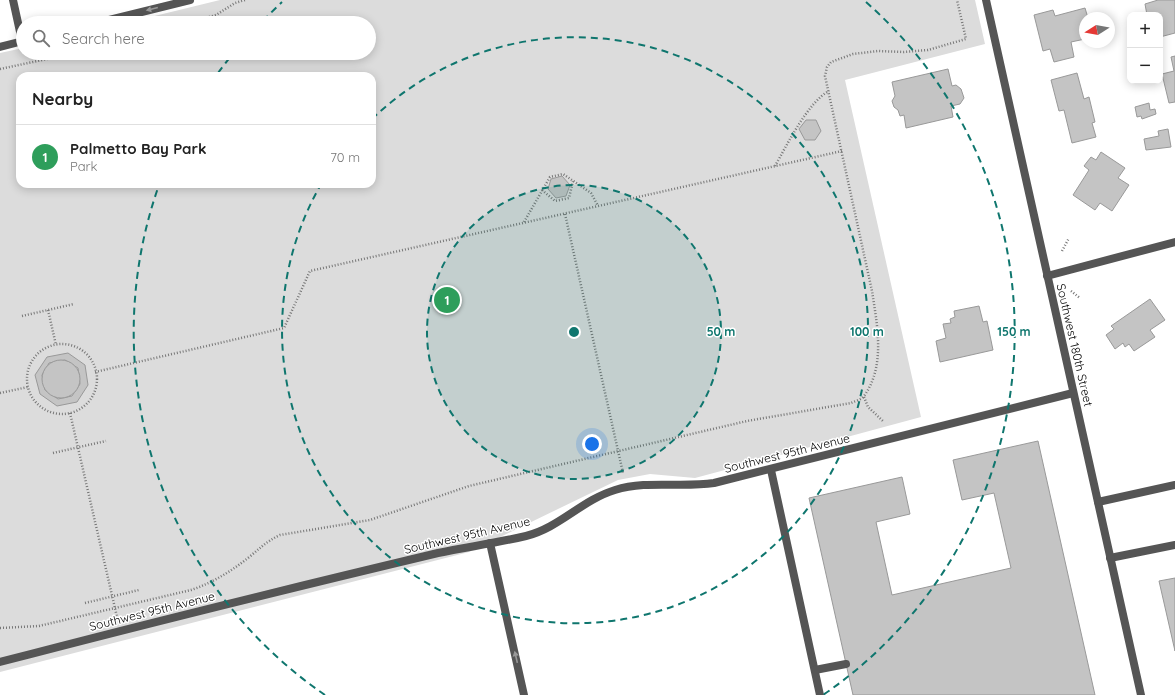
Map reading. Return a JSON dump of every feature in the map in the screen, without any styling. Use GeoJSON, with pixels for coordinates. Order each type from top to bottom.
{"type":"FeatureCollection","features":[{"type":"Feature","properties":{"kind":"street"},"geometry":{"type":"LineString","coordinates":[[13,0],[17,16]]}},
{"type":"Feature","properties":{"kind":"street"},"geometry":{"type":"LineString","coordinates":[[125,16],[190,0]]}},
{"type":"Feature","properties":{"kind":"street","name":"Southwest 180th Street"},"geometry":{"type":"LineString","coordinates":[[986,0],[1141,695]]}},
{"type":"Feature","properties":{"kind":"street"},"geometry":{"type":"LineString","coordinates":[[0,47],[16,43]]}},
{"type":"Feature","properties":{"kind":"street"},"geometry":{"type":"LineString","coordinates":[[1047,276],[1175,242]]}},
{"type":"Feature","properties":{"kind":"street","name":"Southwest 95th Avenue"},"geometry":{"type":"LineString","coordinates":[[0,662],[440,553],[541,531],[565,519],[604,494],[614,490],[647,484],[699,486],[771,470],[1073,393]]}},
{"type":"Feature","properties":{"kind":"street"},"geometry":{"type":"LineString","coordinates":[[771,470],[820,695]]}},
{"type":"Feature","properties":{"kind":"street"},"geometry":{"type":"LineString","coordinates":[[1098,502],[1175,484]]}},
{"type":"Feature","properties":{"kind":"street"},"geometry":{"type":"LineString","coordinates":[[490,543],[524,695]]}},
{"type":"Feature","properties":{"kind":"street"},"geometry":{"type":"LineString","coordinates":[[1110,558],[1175,545]]}},
{"type":"Feature","properties":{"kind":"street"},"geometry":{"type":"LineString","coordinates":[[815,670],[846,664]]}},
{"type":"Feature","properties":{"kind":"path"},"geometry":{"type":"LineString","coordinates":[[213,16],[235,3],[245,0]]}},
{"type":"Feature","properties":{"kind":"path"},"geometry":{"type":"LineString","coordinates":[[0,628],[39,626],[172,595],[214,581],[270,539],[280,535],[370,520],[469,486],[747,421],[851,403],[864,397],[872,379],[879,354],[877,324],[826,76],[827,67],[831,62],[853,54],[878,51],[904,52],[928,50],[966,39],[957,0]]}},
{"type":"Feature","properties":{"kind":"path"},"geometry":{"type":"LineString","coordinates":[[0,69],[42,60]]}},
{"type":"Feature","properties":{"kind":"path"},"geometry":{"type":"LineString","coordinates":[[775,166],[790,139],[820,96],[829,90]]}},
{"type":"Feature","properties":{"kind":"path"},"geometry":{"type":"LineString","coordinates":[[95,372],[284,328],[310,271],[842,151]]}},
{"type":"Feature","properties":{"kind":"path"},"geometry":{"type":"LineString","coordinates":[[524,223],[550,177],[563,174],[591,193],[598,206]]}},
{"type":"Feature","properties":{"kind":"path"},"geometry":{"type":"LineString","coordinates":[[542,190],[555,201],[568,198],[573,181]]}},
{"type":"Feature","properties":{"kind":"path"},"geometry":{"type":"LineString","coordinates":[[565,214],[623,473]]}},
{"type":"Feature","properties":{"kind":"path"},"geometry":{"type":"LineString","coordinates":[[1062,251],[1069,238]]}},
{"type":"Feature","properties":{"kind":"path"},"geometry":{"type":"LineString","coordinates":[[1071,291],[1080,298]]}},
{"type":"Feature","properties":{"kind":"path"},"geometry":{"type":"LineString","coordinates":[[22,316],[74,304]]}},
{"type":"Feature","properties":{"kind":"path"},"geometry":{"type":"LineString","coordinates":[[48,310],[56,345]]}},
{"type":"Feature","properties":{"kind":"path"},"geometry":{"type":"LineString","coordinates":[[56,345],[67,345],[78,348],[87,356],[95,372],[96,386],[92,395],[79,410],[70,413],[59,414],[44,409],[32,397],[28,387],[27,376],[30,365],[36,355],[45,349],[56,345]]}},
{"type":"Feature","properties":{"kind":"path"},"geometry":{"type":"LineString","coordinates":[[0,393],[28,387]]}},
{"type":"Feature","properties":{"kind":"path"},"geometry":{"type":"LineString","coordinates":[[864,397],[868,407],[884,422]]}},
{"type":"Feature","properties":{"kind":"path"},"geometry":{"type":"LineString","coordinates":[[70,413],[118,621]]}},
{"type":"Feature","properties":{"kind":"path"},"geometry":{"type":"LineString","coordinates":[[53,453],[106,441]]}},
{"type":"Feature","properties":{"kind":"path"},"geometry":{"type":"LineString","coordinates":[[85,603],[139,590]]}},
{"type":"Feature","properties":{"kind":"shaded area"},"geometry":{"type":"Polygon","coordinates":[[[220,0],[975,0],[985,44],[845,80],[921,417],[695,478],[650,474],[618,480],[469,552],[0,672],[0,53],[16,50],[16,60],[376,60],[376,16],[155,16],[220,0]]]}},
{"type":"Feature","properties":{"kind":"building"},"geometry":{"type":"Polygon","coordinates":[[[1158,0],[1175,0],[1175,33],[1163,36],[1163,12],[1146,12],[1145,4],[1158,0]]]}},
{"type":"Feature","properties":{"kind":"building"},"geometry":{"type":"Polygon","coordinates":[[[1085,8],[1086,12],[1079,12],[1079,40],[1071,42],[1074,57],[1054,62],[1050,49],[1043,51],[1034,15],[1053,10],[1055,16],[1085,8]]]}},
{"type":"Feature","properties":{"kind":"building"},"geometry":{"type":"Polygon","coordinates":[[[1175,56],[1175,102],[1169,103],[1163,74],[1174,71],[1171,57],[1175,56]]]}},
{"type":"Feature","properties":{"kind":"building"},"geometry":{"type":"Polygon","coordinates":[[[948,69],[952,86],[956,85],[961,89],[964,98],[960,104],[951,106],[953,117],[906,128],[904,115],[900,116],[892,101],[895,96],[892,82],[948,69]]]}},
{"type":"Feature","properties":{"kind":"building"},"geometry":{"type":"Polygon","coordinates":[[[1077,73],[1084,99],[1089,97],[1095,122],[1092,123],[1096,137],[1072,143],[1064,110],[1059,111],[1051,80],[1077,73]]]}},
{"type":"Feature","properties":{"kind":"building"},"geometry":{"type":"Polygon","coordinates":[[[1149,103],[1150,110],[1155,109],[1156,114],[1142,119],[1141,116],[1137,117],[1135,107],[1149,103]]]}},
{"type":"Feature","properties":{"kind":"building"},"geometry":{"type":"Polygon","coordinates":[[[806,120],[816,120],[821,131],[815,140],[805,140],[799,129],[806,120]]]}},
{"type":"Feature","properties":{"kind":"building"},"geometry":{"type":"Polygon","coordinates":[[[1168,129],[1171,147],[1146,150],[1144,139],[1159,136],[1158,131],[1168,129]]]}},
{"type":"Feature","properties":{"kind":"building"},"geometry":{"type":"Polygon","coordinates":[[[1101,152],[1125,168],[1118,178],[1129,185],[1112,211],[1100,203],[1095,210],[1073,195],[1089,170],[1084,166],[1091,157],[1096,160],[1101,152]]]}},
{"type":"Feature","properties":{"kind":"building"},"geometry":{"type":"Polygon","coordinates":[[[562,176],[570,185],[566,196],[556,198],[548,189],[551,179],[562,176]]]}},
{"type":"Feature","properties":{"kind":"building"},"geometry":{"type":"Polygon","coordinates":[[[1150,299],[1165,320],[1150,330],[1155,337],[1134,351],[1129,344],[1125,347],[1123,343],[1115,349],[1106,335],[1114,329],[1111,326],[1150,299]]]}},
{"type":"Feature","properties":{"kind":"building"},"geometry":{"type":"Polygon","coordinates":[[[979,306],[983,322],[987,321],[993,350],[940,362],[936,341],[946,338],[943,324],[951,323],[950,319],[955,317],[954,311],[979,306]]]}},
{"type":"Feature","properties":{"kind":"building"},"geometry":{"type":"Polygon","coordinates":[[[68,353],[85,365],[88,385],[77,402],[57,406],[40,394],[35,375],[47,357],[68,353]],[[65,360],[49,363],[42,375],[45,390],[58,399],[72,396],[80,384],[78,368],[65,360]]]}},
{"type":"Feature","properties":{"kind":"building"},"geometry":{"type":"Polygon","coordinates":[[[61,360],[71,363],[77,369],[80,379],[77,389],[71,395],[61,398],[51,395],[45,389],[42,379],[45,369],[51,363],[61,360]]]}},
{"type":"Feature","properties":{"kind":"building"},"geometry":{"type":"Polygon","coordinates":[[[1038,441],[1095,695],[853,695],[809,498],[902,477],[910,514],[876,522],[892,595],[1011,568],[994,493],[962,500],[953,460],[1038,441]]]}},
{"type":"Feature","properties":{"kind":"building"},"geometry":{"type":"Polygon","coordinates":[[[1175,578],[1175,651],[1159,581],[1175,578]]]}},
{"type":"Feature","properties":{"kind":"place","name":"Palmetto Bay Park"},"geometry":{"type":"Point","coordinates":[447,300]}}]}
